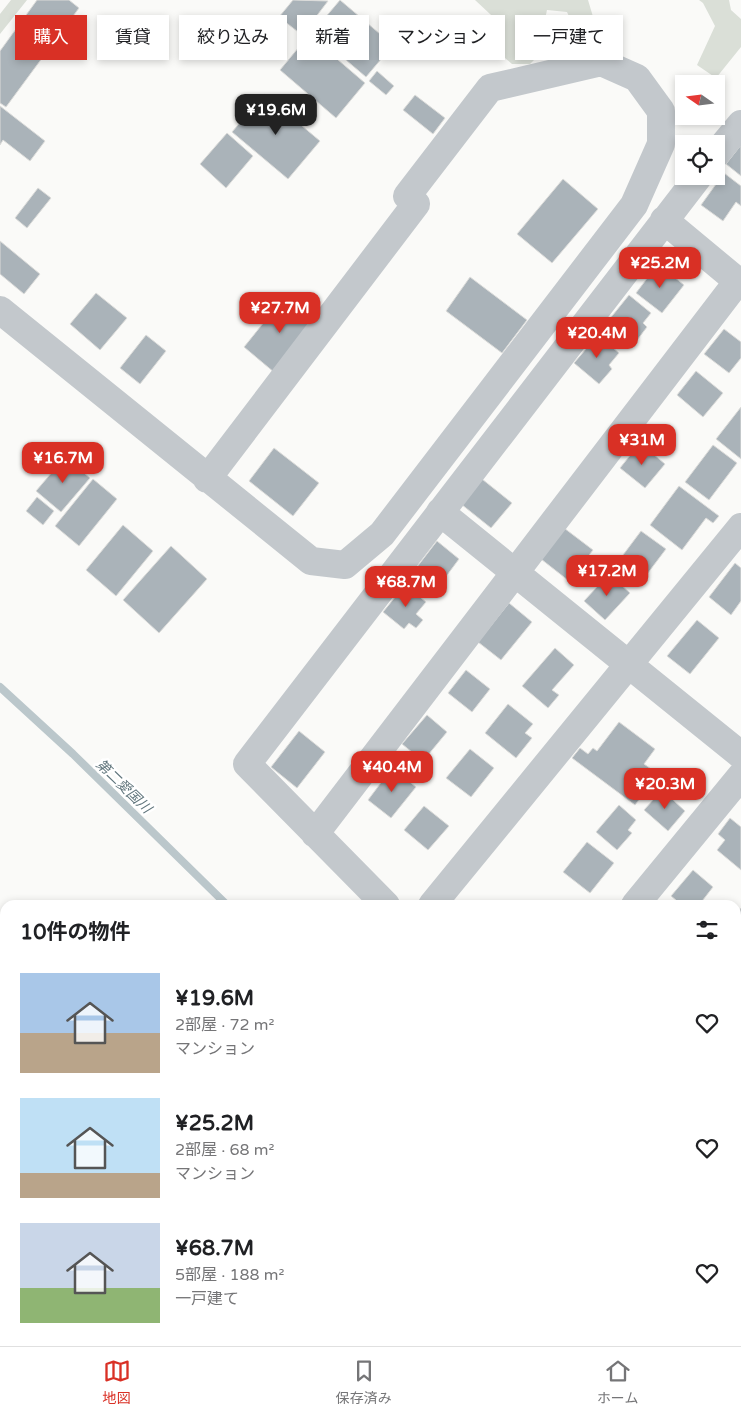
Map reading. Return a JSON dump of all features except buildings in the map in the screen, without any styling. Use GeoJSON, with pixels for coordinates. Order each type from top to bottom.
{"type":"FeatureCollection","features":[{"type":"Feature","properties":{"kind":"street"},"geometry":{"type":"LineString","coordinates":[[0,310],[208,480],[311,561],[345,565],[382,534],[634,205],[661,144],[661,111],[637,78],[601,62],[490,88],[407,196],[416,204],[208,480]]}},
{"type":"Feature","properties":{"kind":"street"},"geometry":{"type":"LineString","coordinates":[[725,143],[741,124]]}},
{"type":"Feature","properties":{"kind":"street"},"geometry":{"type":"LineString","coordinates":[[381,900],[247,764],[692,185]]}},
{"type":"Feature","properties":{"kind":"street"},"geometry":{"type":"LineString","coordinates":[[315,834],[739,283],[664,220]]}},
{"type":"Feature","properties":{"kind":"street"},"geometry":{"type":"LineString","coordinates":[[440,512],[741,755]]}},
{"type":"Feature","properties":{"kind":"street"},"geometry":{"type":"LineString","coordinates":[[436,900],[627,664],[741,527]]}},
{"type":"Feature","properties":{"kind":"street"},"geometry":{"type":"LineString","coordinates":[[639,900],[741,776]]}},
{"type":"Feature","properties":{"kind":"shaded area"},"geometry":{"type":"Polygon","coordinates":[[[11,0],[27,0],[0,34],[0,14],[11,0]]]}},
{"type":"Feature","properties":{"kind":"shaded area"},"geometry":{"type":"Polygon","coordinates":[[[475,0],[588,0],[592,15],[568,15],[567,12],[547,10],[546,15],[515,15],[515,60],[534,60],[530,64],[512,64],[505,58],[505,15],[491,15],[475,0]]]}},
{"type":"Feature","properties":{"kind":"shaded area"},"geometry":{"type":"Polygon","coordinates":[[[699,0],[729,0],[731,10],[741,19],[741,47],[718,75],[712,75],[697,65],[715,26],[703,3],[699,0]]]}},
{"type":"Feature","properties":{"kind":"waterway","name":"第二愛国川"},"geometry":{"type":"LineString","coordinates":[[0,687],[73,754],[222,900]]}}]}
